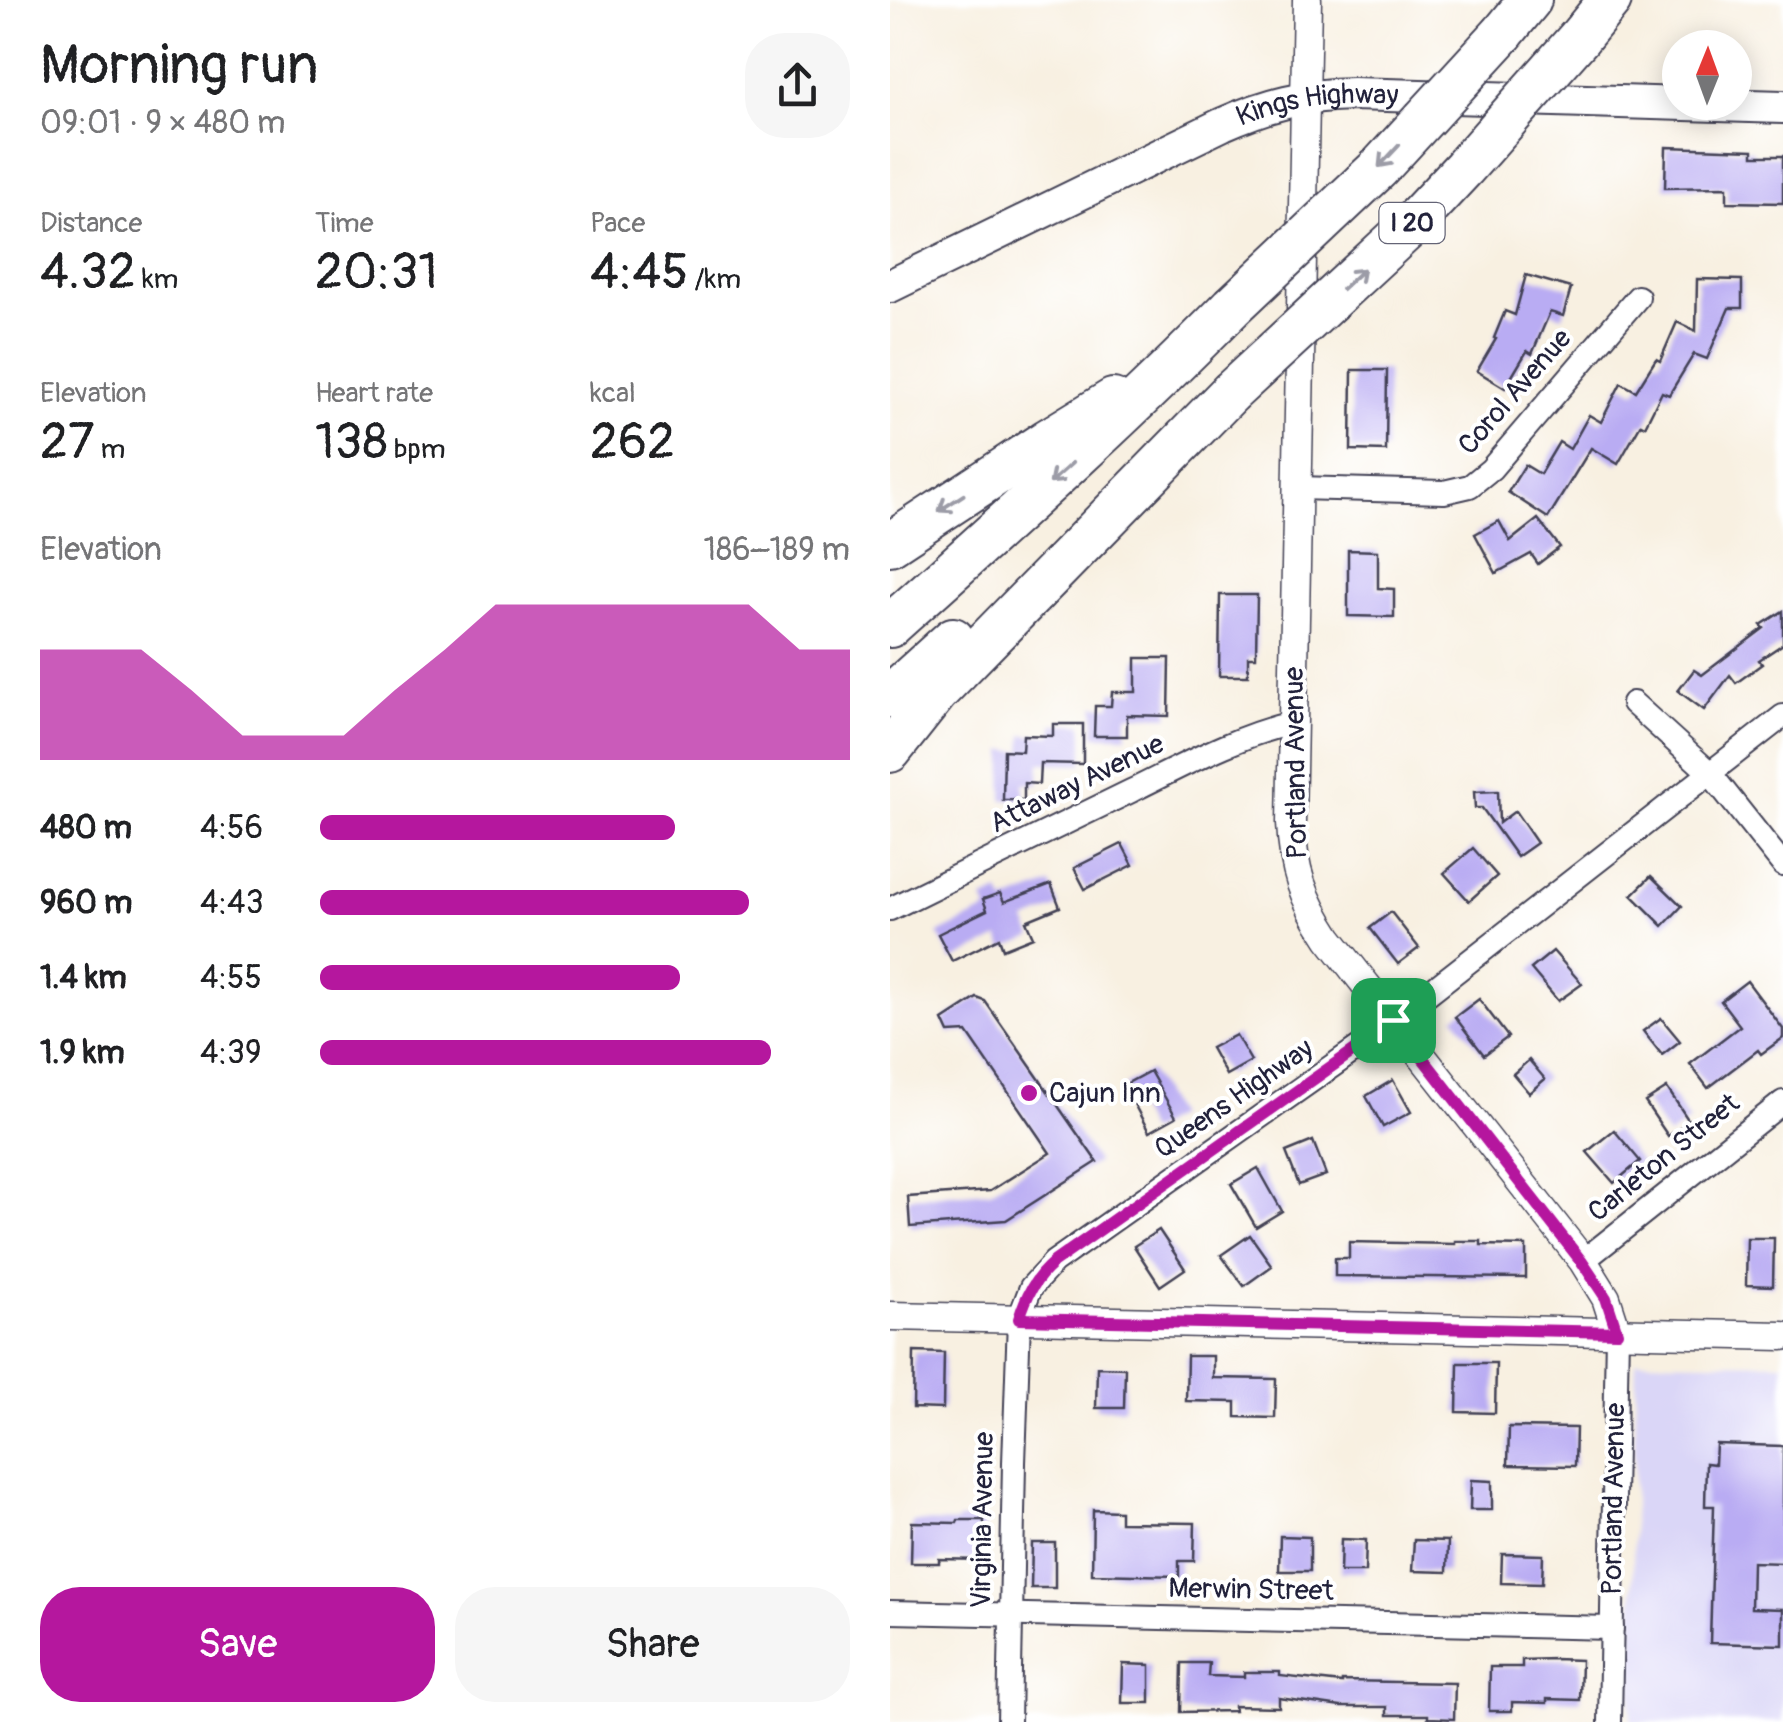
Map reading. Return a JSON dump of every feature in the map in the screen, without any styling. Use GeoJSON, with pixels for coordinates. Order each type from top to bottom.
{"type":"FeatureCollection","features":[{"type":"Feature","properties":{"kind":"highway","name":"I 20"},"geometry":{"type":"LineString","coordinates":[[890,626],[1151,389],[1378,168],[1530,0]]}},
{"type":"Feature","properties":{"kind":"highway","name":"I 20"},"geometry":{"type":"LineString","coordinates":[[890,696],[1086,525],[1406,230],[1610,0]]}},
{"type":"Feature","properties":{"kind":"highway"},"geometry":{"type":"LineString","coordinates":[[890,544],[1133,387],[1232,308]]}},
{"type":"Feature","properties":{"kind":"highway"},"geometry":{"type":"LineString","coordinates":[[890,751],[936,694],[1230,393]]}},
{"type":"Feature","properties":{"kind":"main road","name":"Kings Highway"},"geometry":{"type":"LineString","coordinates":[[890,286],[1223,124],[1272,104],[1305,97],[1353,94],[1783,107]]}},
{"type":"Feature","properties":{"kind":"street","name":"Portland Avenue"},"geometry":{"type":"LineString","coordinates":[[1307,0],[1292,854],[1299,884],[1329,938],[1606,1298],[1617,1332],[1610,1722]]}},
{"type":"Feature","properties":{"kind":"street","name":"Corol Avenue"},"geometry":{"type":"LineString","coordinates":[[1298,488],[1444,492],[1470,486],[1502,456],[1638,297]]}},
{"type":"Feature","properties":{"kind":"street"},"geometry":{"type":"LineString","coordinates":[[1633,703],[1710,774],[1783,866]]}},
{"type":"Feature","properties":{"kind":"street","name":"Queens Highway"},"geometry":{"type":"LineString","coordinates":[[1019,1319],[1031,1287],[1054,1262],[1362,1045],[1783,716]]}},
{"type":"Feature","properties":{"kind":"street","name":"Attaway Avenue"},"geometry":{"type":"LineString","coordinates":[[890,908],[1174,770],[1243,739],[1293,723]]}},
{"type":"Feature","properties":{"kind":"street","name":"Carleton Street"},"geometry":{"type":"LineString","coordinates":[[1582,1262],[1783,1102]]}},
{"type":"Feature","properties":{"kind":"street"},"geometry":{"type":"LineString","coordinates":[[890,1316],[1783,1336]]}},
{"type":"Feature","properties":{"kind":"street","name":"Virginia Avenue"},"geometry":{"type":"LineString","coordinates":[[1009,1722],[1019,1319]]}},
{"type":"Feature","properties":{"kind":"street","name":"Merwin Street"},"geometry":{"type":"LineString","coordinates":[[890,1612],[1612,1628]]}},
{"type":"Feature","properties":{"kind":"shaded area"},"geometry":{"type":"Polygon","coordinates":[[[1636,1361],[1783,1363],[1783,1722],[1631,1722],[1636,1361]]]}},
{"type":"Feature","properties":{"kind":"building"},"geometry":{"type":"Polygon","coordinates":[[[1666,147],[1753,150],[1753,156],[1783,156],[1783,203],[1727,202],[1727,187],[1665,188],[1666,147]]]}},
{"type":"Feature","properties":{"kind":"building"},"geometry":{"type":"Polygon","coordinates":[[[1526,275],[1571,288],[1563,316],[1550,312],[1532,354],[1527,351],[1505,388],[1477,371],[1496,339],[1505,311],[1515,315],[1526,275]]]}},
{"type":"Feature","properties":{"kind":"building"},"geometry":{"type":"Polygon","coordinates":[[[1697,279],[1742,280],[1742,308],[1729,308],[1707,359],[1694,354],[1669,395],[1662,392],[1645,426],[1641,424],[1618,464],[1591,448],[1548,518],[1508,492],[1525,465],[1540,474],[1559,442],[1570,449],[1589,415],[1601,422],[1621,383],[1636,391],[1656,359],[1660,361],[1677,322],[1696,331],[1697,279]]]}},
{"type":"Feature","properties":{"kind":"building"},"geometry":{"type":"Polygon","coordinates":[[[1352,370],[1387,370],[1386,451],[1351,450],[1352,370]]]}},
{"type":"Feature","properties":{"kind":"building"},"geometry":{"type":"Polygon","coordinates":[[[1538,519],[1560,547],[1538,564],[1531,554],[1496,573],[1475,534],[1499,521],[1510,541],[1538,519]]]}},
{"type":"Feature","properties":{"kind":"building"},"geometry":{"type":"Polygon","coordinates":[[[1348,550],[1378,551],[1378,588],[1394,589],[1394,617],[1348,616],[1348,550]]]}},
{"type":"Feature","properties":{"kind":"building"},"geometry":{"type":"Polygon","coordinates":[[[1220,595],[1257,595],[1256,657],[1248,657],[1248,676],[1219,676],[1220,595]]]}},
{"type":"Feature","properties":{"kind":"building"},"geometry":{"type":"Polygon","coordinates":[[[1783,611],[1783,644],[1759,660],[1762,664],[1736,683],[1730,675],[1704,710],[1678,691],[1694,670],[1702,675],[1783,611]]]}},
{"type":"Feature","properties":{"kind":"building"},"geometry":{"type":"Polygon","coordinates":[[[1136,658],[1170,658],[1169,716],[1127,715],[1127,736],[1094,736],[1095,706],[1111,706],[1112,692],[1136,692],[1136,658]]]}},
{"type":"Feature","properties":{"kind":"building"},"geometry":{"type":"Polygon","coordinates":[[[1053,724],[1083,724],[1083,764],[1040,763],[1039,784],[1024,783],[1024,800],[1003,800],[1004,750],[1022,751],[1023,735],[1053,736],[1053,724]]]}},
{"type":"Feature","properties":{"kind":"building"},"geometry":{"type":"Polygon","coordinates":[[[1498,791],[1499,823],[1515,811],[1537,843],[1517,857],[1482,808],[1475,808],[1474,792],[1498,791]]]}},
{"type":"Feature","properties":{"kind":"building"},"geometry":{"type":"Polygon","coordinates":[[[1122,844],[1133,865],[1085,889],[1074,868],[1122,844]]]}},
{"type":"Feature","properties":{"kind":"building"},"geometry":{"type":"Polygon","coordinates":[[[1473,848],[1497,876],[1469,901],[1444,873],[1473,848]]]}},
{"type":"Feature","properties":{"kind":"building"},"geometry":{"type":"Polygon","coordinates":[[[1651,876],[1682,906],[1663,926],[1632,895],[1651,876]]]}},
{"type":"Feature","properties":{"kind":"building"},"geometry":{"type":"Polygon","coordinates":[[[1051,884],[1060,907],[1026,921],[1033,937],[1003,949],[999,938],[952,961],[938,934],[987,910],[983,899],[1000,893],[1004,902],[1051,884]]]}},
{"type":"Feature","properties":{"kind":"building"},"geometry":{"type":"Polygon","coordinates":[[[1391,912],[1419,948],[1398,964],[1370,928],[1391,912]]]}},
{"type":"Feature","properties":{"kind":"building"},"geometry":{"type":"Polygon","coordinates":[[[1553,951],[1582,984],[1558,1001],[1531,969],[1553,951]]]}},
{"type":"Feature","properties":{"kind":"building"},"geometry":{"type":"Polygon","coordinates":[[[1747,981],[1783,1029],[1783,1038],[1761,1054],[1758,1050],[1708,1088],[1690,1064],[1740,1026],[1721,1001],[1747,981]]]}},
{"type":"Feature","properties":{"kind":"building","name":"Cajun Inn"},"geometry":{"type":"Polygon","coordinates":[[[977,998],[985,1001],[1097,1162],[1006,1220],[910,1227],[908,1197],[990,1191],[1050,1153],[967,1032],[949,1033],[943,1020],[977,998]]]}},
{"type":"Feature","properties":{"kind":"building"},"geometry":{"type":"Polygon","coordinates":[[[1479,999],[1508,1037],[1484,1055],[1455,1017],[1479,999]]]}},
{"type":"Feature","properties":{"kind":"building"},"geometry":{"type":"Polygon","coordinates":[[[1661,1018],[1680,1041],[1662,1055],[1643,1031],[1661,1018]]]}},
{"type":"Feature","properties":{"kind":"building"},"geometry":{"type":"Polygon","coordinates":[[[1236,1035],[1251,1061],[1226,1075],[1211,1048],[1236,1035]]]}},
{"type":"Feature","properties":{"kind":"building"},"geometry":{"type":"Polygon","coordinates":[[[1529,1060],[1545,1079],[1529,1093],[1513,1074],[1529,1060]]]}},
{"type":"Feature","properties":{"kind":"building"},"geometry":{"type":"Polygon","coordinates":[[[1150,1071],[1176,1117],[1149,1132],[1124,1085],[1150,1071]]]}},
{"type":"Feature","properties":{"kind":"building"},"geometry":{"type":"Polygon","coordinates":[[[1393,1080],[1411,1112],[1383,1127],[1366,1096],[1393,1080]]]}},
{"type":"Feature","properties":{"kind":"building"},"geometry":{"type":"Polygon","coordinates":[[[1667,1088],[1689,1121],[1668,1136],[1645,1102],[1667,1088]]]}},
{"type":"Feature","properties":{"kind":"building"},"geometry":{"type":"Polygon","coordinates":[[[1614,1130],[1640,1161],[1614,1183],[1587,1152],[1614,1130]]]}},
{"type":"Feature","properties":{"kind":"building"},"geometry":{"type":"Polygon","coordinates":[[[1313,1141],[1326,1175],[1299,1185],[1286,1152],[1313,1141]]]}},
{"type":"Feature","properties":{"kind":"building"},"geometry":{"type":"Polygon","coordinates":[[[1258,1168],[1282,1211],[1256,1227],[1231,1184],[1258,1168]]]}},
{"type":"Feature","properties":{"kind":"building"},"geometry":{"type":"Polygon","coordinates":[[[1159,1230],[1185,1269],[1160,1286],[1134,1246],[1159,1230]]]}},
{"type":"Feature","properties":{"kind":"building"},"geometry":{"type":"Polygon","coordinates":[[[1250,1235],[1272,1266],[1244,1286],[1221,1255],[1250,1235]]]}},
{"type":"Feature","properties":{"kind":"building"},"geometry":{"type":"Polygon","coordinates":[[[1747,1238],[1774,1238],[1773,1286],[1746,1285],[1747,1238]]]}},
{"type":"Feature","properties":{"kind":"building"},"geometry":{"type":"Polygon","coordinates":[[[1455,1241],[1526,1246],[1526,1278],[1335,1276],[1335,1258],[1349,1258],[1349,1242],[1455,1241]]]}},
{"type":"Feature","properties":{"kind":"building"},"geometry":{"type":"Polygon","coordinates":[[[914,1352],[944,1353],[943,1409],[913,1408],[914,1352]]]}},
{"type":"Feature","properties":{"kind":"building"},"geometry":{"type":"Polygon","coordinates":[[[1187,1356],[1213,1356],[1213,1378],[1276,1379],[1275,1418],[1236,1417],[1236,1402],[1186,1401],[1187,1356]]]}},
{"type":"Feature","properties":{"kind":"building"},"geometry":{"type":"Polygon","coordinates":[[[1458,1363],[1496,1363],[1495,1413],[1457,1412],[1458,1363]]]}},
{"type":"Feature","properties":{"kind":"building"},"geometry":{"type":"Polygon","coordinates":[[[1097,1367],[1125,1368],[1124,1408],[1096,1408],[1097,1367]]]}},
{"type":"Feature","properties":{"kind":"building"},"geometry":{"type":"Polygon","coordinates":[[[1509,1427],[1576,1428],[1575,1466],[1508,1465],[1509,1427]]]}},
{"type":"Feature","properties":{"kind":"building"},"geometry":{"type":"Polygon","coordinates":[[[1716,1444],[1783,1446],[1783,1563],[1752,1562],[1751,1608],[1783,1609],[1783,1645],[1710,1643],[1714,1506],[1705,1506],[1706,1463],[1715,1464],[1716,1444]]]}},
{"type":"Feature","properties":{"kind":"building"},"geometry":{"type":"Polygon","coordinates":[[[1471,1480],[1492,1481],[1492,1510],[1470,1510],[1471,1480]]]}},
{"type":"Feature","properties":{"kind":"building"},"geometry":{"type":"Polygon","coordinates":[[[1093,1510],[1120,1511],[1120,1522],[1195,1523],[1194,1561],[1179,1561],[1179,1576],[1092,1574],[1093,1510]]]}},
{"type":"Feature","properties":{"kind":"building"},"geometry":{"type":"Polygon","coordinates":[[[984,1520],[983,1560],[911,1563],[912,1522],[984,1520]]]}},
{"type":"Feature","properties":{"kind":"building"},"geometry":{"type":"Polygon","coordinates":[[[1280,1536],[1310,1537],[1310,1571],[1279,1571],[1280,1536]]]}},
{"type":"Feature","properties":{"kind":"building"},"geometry":{"type":"Polygon","coordinates":[[[1341,1539],[1366,1540],[1365,1572],[1340,1572],[1341,1539]]]}},
{"type":"Feature","properties":{"kind":"building"},"geometry":{"type":"Polygon","coordinates":[[[1414,1540],[1448,1541],[1447,1572],[1412,1571],[1414,1540]]]}},
{"type":"Feature","properties":{"kind":"building"},"geometry":{"type":"Polygon","coordinates":[[[1032,1543],[1055,1543],[1055,1588],[1031,1588],[1032,1543]]]}},
{"type":"Feature","properties":{"kind":"building"},"geometry":{"type":"Polygon","coordinates":[[[1502,1554],[1543,1555],[1542,1584],[1501,1583],[1502,1554]]]}},
{"type":"Feature","properties":{"kind":"building"},"geometry":{"type":"Polygon","coordinates":[[[1522,1660],[1581,1660],[1580,1700],[1512,1702],[1512,1711],[1489,1711],[1490,1667],[1522,1667],[1522,1660]]]}},
{"type":"Feature","properties":{"kind":"building"},"geometry":{"type":"Polygon","coordinates":[[[1182,1663],[1209,1663],[1208,1676],[1280,1672],[1280,1676],[1342,1683],[1455,1683],[1454,1719],[1387,1715],[1387,1707],[1341,1707],[1279,1698],[1279,1707],[1234,1706],[1234,1711],[1181,1712],[1182,1663]]]}},
{"type":"Feature","properties":{"kind":"building"},"geometry":{"type":"Polygon","coordinates":[[[1123,1664],[1150,1665],[1150,1703],[1122,1703],[1123,1664]]]}},
{"type":"Feature","properties":{"kind":"place","name":"Cajun Inn"},"geometry":{"type":"Point","coordinates":[1029,1093]}},
{"type":"Feature","properties":{"kind":"route"},"geometry":{"type":"LineString","coordinates":[[1393,1020],[1582,1262],[1606,1298],[1617,1332],[1019,1319],[1031,1287],[1054,1262],[1393,1020]]}}]}
